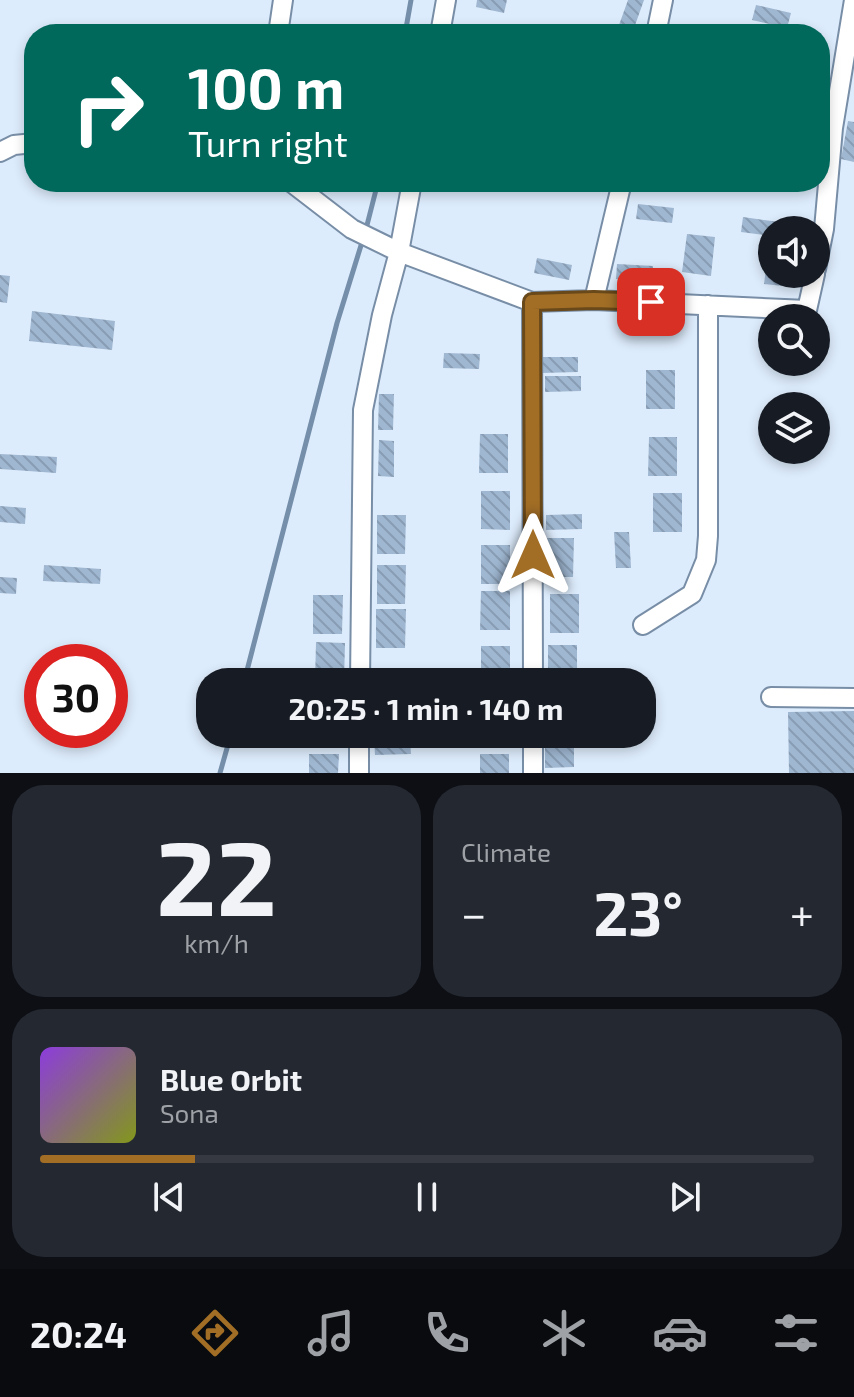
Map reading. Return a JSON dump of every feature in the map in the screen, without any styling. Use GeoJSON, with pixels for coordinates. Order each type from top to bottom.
{"type":"FeatureCollection","features":[{"type":"Feature","properties":{"kind":"street"},"geometry":{"type":"LineString","coordinates":[[279,24],[283,0]]}},
{"type":"Feature","properties":{"kind":"street"},"geometry":{"type":"LineString","coordinates":[[442,24],[446,0]]}},
{"type":"Feature","properties":{"kind":"street"},"geometry":{"type":"LineString","coordinates":[[658,24],[663,0]]}},
{"type":"Feature","properties":{"kind":"street"},"geometry":{"type":"LineString","coordinates":[[830,162],[854,0]]}},
{"type":"Feature","properties":{"kind":"street"},"geometry":{"type":"LineString","coordinates":[[0,152],[24,144]]}},
{"type":"Feature","properties":{"kind":"street"},"geometry":{"type":"LineString","coordinates":[[304,192],[352,229],[391,248],[532,302],[594,300],[807,310],[812,288]]}},
{"type":"Feature","properties":{"kind":"street"},"geometry":{"type":"LineString","coordinates":[[360,668],[363,410],[382,315],[391,248],[409,192]]}},
{"type":"Feature","properties":{"kind":"street"},"geometry":{"type":"LineString","coordinates":[[594,300],[620,192]]}},
{"type":"Feature","properties":{"kind":"street"},"geometry":{"type":"LineString","coordinates":[[825,216],[827,192]]}},
{"type":"Feature","properties":{"kind":"street"},"geometry":{"type":"LineString","coordinates":[[532,302],[533,668]]}},
{"type":"Feature","properties":{"kind":"street"},"geometry":{"type":"LineString","coordinates":[[643,625],[692,594],[706,560],[708,305]]}},
{"type":"Feature","properties":{"kind":"street"},"geometry":{"type":"LineString","coordinates":[[771,697],[854,698]]}},
{"type":"Feature","properties":{"kind":"street"},"geometry":{"type":"LineString","coordinates":[[359,748],[359,773]]}},
{"type":"Feature","properties":{"kind":"street"},"geometry":{"type":"LineString","coordinates":[[533,748],[533,773]]}},
{"type":"Feature","properties":{"kind":"building"},"geometry":{"type":"Polygon","coordinates":[[[477,0],[507,0],[504,13],[476,7],[477,0]]]}},
{"type":"Feature","properties":{"kind":"building"},"geometry":{"type":"Polygon","coordinates":[[[628,0],[644,0],[635,24],[619,24],[628,0]]]}},
{"type":"Feature","properties":{"kind":"building"},"geometry":{"type":"Polygon","coordinates":[[[756,5],[791,13],[788,24],[752,20],[756,5]]]}},
{"type":"Feature","properties":{"kind":"building"},"geometry":{"type":"Polygon","coordinates":[[[848,121],[854,122],[854,162],[841,159],[848,121]]]}},
{"type":"Feature","properties":{"kind":"building"},"geometry":{"type":"Polygon","coordinates":[[[638,204],[674,208],[672,223],[636,219],[638,204]]]}},
{"type":"Feature","properties":{"kind":"building"},"geometry":{"type":"Polygon","coordinates":[[[743,217],[758,219],[758,234],[741,232],[743,217]]]}},
{"type":"Feature","properties":{"kind":"building"},"geometry":{"type":"Polygon","coordinates":[[[687,234],[715,237],[711,276],[682,272],[687,234]]]}},
{"type":"Feature","properties":{"kind":"building"},"geometry":{"type":"Polygon","coordinates":[[[537,258],[572,265],[569,280],[534,273],[537,258]]]}},
{"type":"Feature","properties":{"kind":"building"},"geometry":{"type":"Polygon","coordinates":[[[617,264],[653,266],[652,281],[616,279],[617,264]]]}},
{"type":"Feature","properties":{"kind":"building"},"geometry":{"type":"Polygon","coordinates":[[[0,275],[10,276],[7,303],[0,302],[0,275]]]}},
{"type":"Feature","properties":{"kind":"building"},"geometry":{"type":"Polygon","coordinates":[[[32,311],[115,321],[112,350],[29,341],[32,311]]]}},
{"type":"Feature","properties":{"kind":"building"},"geometry":{"type":"Polygon","coordinates":[[[444,353],[480,354],[479,369],[443,368],[444,353]]]}},
{"type":"Feature","properties":{"kind":"building"},"geometry":{"type":"Polygon","coordinates":[[[542,357],[578,357],[578,372],[542,373],[542,357]]]}},
{"type":"Feature","properties":{"kind":"building"},"geometry":{"type":"Polygon","coordinates":[[[646,370],[675,370],[675,409],[646,409],[646,370]]]}},
{"type":"Feature","properties":{"kind":"building"},"geometry":{"type":"Polygon","coordinates":[[[545,376],[581,376],[581,391],[545,392],[545,376]]]}},
{"type":"Feature","properties":{"kind":"building"},"geometry":{"type":"Polygon","coordinates":[[[379,394],[394,394],[393,430],[378,430],[379,394]]]}},
{"type":"Feature","properties":{"kind":"building"},"geometry":{"type":"Polygon","coordinates":[[[480,434],[508,434],[508,473],[479,473],[480,434]]]}},
{"type":"Feature","properties":{"kind":"building"},"geometry":{"type":"Polygon","coordinates":[[[649,437],[677,437],[677,476],[648,476],[649,437]]]}},
{"type":"Feature","properties":{"kind":"building"},"geometry":{"type":"Polygon","coordinates":[[[379,440],[394,441],[394,477],[378,476],[379,440]]]}},
{"type":"Feature","properties":{"kind":"building"},"geometry":{"type":"Polygon","coordinates":[[[0,454],[57,457],[56,473],[0,469],[0,454]]]}},
{"type":"Feature","properties":{"kind":"building"},"geometry":{"type":"Polygon","coordinates":[[[481,491],[510,491],[510,530],[481,529],[481,491]]]}},
{"type":"Feature","properties":{"kind":"building"},"geometry":{"type":"Polygon","coordinates":[[[653,493],[682,493],[682,532],[653,532],[653,493]]]}},
{"type":"Feature","properties":{"kind":"building"},"geometry":{"type":"Polygon","coordinates":[[[0,506],[26,508],[25,524],[0,522],[0,506]]]}},
{"type":"Feature","properties":{"kind":"building"},"geometry":{"type":"Polygon","coordinates":[[[582,514],[582,529],[546,530],[546,515],[582,514]]]}},
{"type":"Feature","properties":{"kind":"building"},"geometry":{"type":"Polygon","coordinates":[[[377,515],[406,515],[405,554],[377,554],[377,515]]]}},
{"type":"Feature","properties":{"kind":"building"},"geometry":{"type":"Polygon","coordinates":[[[614,532],[629,532],[631,568],[616,568],[614,532]]]}},
{"type":"Feature","properties":{"kind":"building"},"geometry":{"type":"Polygon","coordinates":[[[545,538],[574,538],[573,577],[544,577],[545,538]]]}},
{"type":"Feature","properties":{"kind":"building"},"geometry":{"type":"Polygon","coordinates":[[[481,545],[510,545],[510,584],[481,584],[481,545]]]}},
{"type":"Feature","properties":{"kind":"building"},"geometry":{"type":"Polygon","coordinates":[[[44,565],[101,569],[100,584],[43,581],[44,565]]]}},
{"type":"Feature","properties":{"kind":"building"},"geometry":{"type":"Polygon","coordinates":[[[377,565],[406,565],[405,604],[377,604],[377,565]]]}},
{"type":"Feature","properties":{"kind":"building"},"geometry":{"type":"Polygon","coordinates":[[[0,577],[17,578],[16,594],[0,593],[0,577]]]}},
{"type":"Feature","properties":{"kind":"building"},"geometry":{"type":"Polygon","coordinates":[[[481,591],[510,591],[510,630],[480,630],[481,591]]]}},
{"type":"Feature","properties":{"kind":"building"},"geometry":{"type":"Polygon","coordinates":[[[550,594],[579,594],[579,633],[550,633],[550,594]]]}},
{"type":"Feature","properties":{"kind":"building"},"geometry":{"type":"Polygon","coordinates":[[[313,595],[343,595],[342,634],[313,634],[313,595]]]}},
{"type":"Feature","properties":{"kind":"building"},"geometry":{"type":"Polygon","coordinates":[[[376,609],[406,609],[405,648],[376,648],[376,609]]]}},
{"type":"Feature","properties":{"kind":"building"},"geometry":{"type":"Polygon","coordinates":[[[316,642],[345,643],[344,668],[315,668],[316,642]]]}},
{"type":"Feature","properties":{"kind":"building"},"geometry":{"type":"Polygon","coordinates":[[[548,645],[577,645],[577,668],[548,668],[548,645]]]}},
{"type":"Feature","properties":{"kind":"building"},"geometry":{"type":"Polygon","coordinates":[[[481,646],[510,646],[510,668],[481,668],[481,646]]]}},
{"type":"Feature","properties":{"kind":"building"},"geometry":{"type":"Polygon","coordinates":[[[854,711],[854,773],[789,773],[788,712],[854,711]]]}},
{"type":"Feature","properties":{"kind":"building"},"geometry":{"type":"Polygon","coordinates":[[[375,748],[411,748],[411,754],[375,755],[375,748]]]}},
{"type":"Feature","properties":{"kind":"building"},"geometry":{"type":"Polygon","coordinates":[[[545,748],[574,748],[574,767],[545,768],[545,748]]]}},
{"type":"Feature","properties":{"kind":"building"},"geometry":{"type":"Polygon","coordinates":[[[309,754],[339,754],[338,773],[309,773],[309,754]]]}},
{"type":"Feature","properties":{"kind":"building"},"geometry":{"type":"Polygon","coordinates":[[[480,754],[509,754],[509,773],[480,773],[480,754]]]}},
{"type":"Feature","properties":{"kind":"waterway"},"geometry":{"type":"LineString","coordinates":[[407,24],[411,0]]}},
{"type":"Feature","properties":{"kind":"waterway"},"geometry":{"type":"LineString","coordinates":[[366,229],[375,192]]}},
{"type":"Feature","properties":{"kind":"waterway"},"geometry":{"type":"LineString","coordinates":[[248,668],[337,323],[363,239]]}},
{"type":"Feature","properties":{"kind":"waterway"},"geometry":{"type":"LineString","coordinates":[[220,773],[227,748]]}},
{"type":"Feature","properties":{"kind":"route"},"geometry":{"type":"LineString","coordinates":[[533,555],[532,302],[651,302]]}}]}
